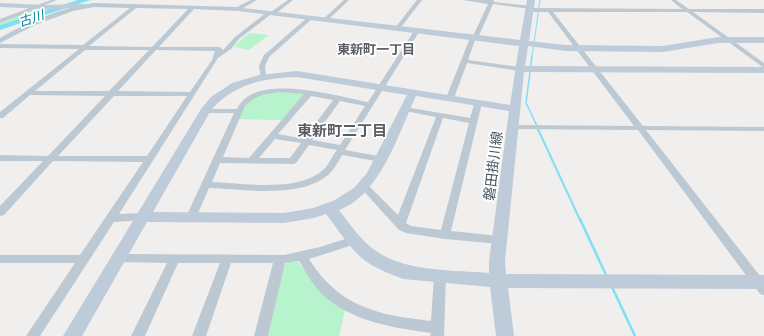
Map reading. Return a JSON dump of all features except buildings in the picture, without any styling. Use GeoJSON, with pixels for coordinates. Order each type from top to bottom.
{"type":"FeatureCollection","features":[{"type":"Feature","properties":{"kind":"street"},"geometry":{"type":"LineString","coordinates":[[0,5],[26,0]]}},
{"type":"Feature","properties":{"kind":"street"},"geometry":{"type":"LineString","coordinates":[[238,9],[255,0]]}},
{"type":"Feature","properties":{"kind":"street"},"geometry":{"type":"LineString","coordinates":[[216,57],[229,48],[237,38],[291,0]]}},
{"type":"Feature","properties":{"kind":"street"},"geometry":{"type":"LineString","coordinates":[[325,20],[347,0]]}},
{"type":"Feature","properties":{"kind":"street"},"geometry":{"type":"LineString","coordinates":[[397,29],[420,0]]}},
{"type":"Feature","properties":{"kind":"street"},"geometry":{"type":"LineString","coordinates":[[465,0],[492,1],[549,10],[764,11]]}},
{"type":"Feature","properties":{"kind":"street"},"geometry":{"type":"LineString","coordinates":[[673,0],[764,66]]}},
{"type":"Feature","properties":{"kind":"street"},"geometry":{"type":"LineString","coordinates":[[450,98],[474,38],[492,1]]}},
{"type":"Feature","properties":{"kind":"street"},"geometry":{"type":"LineString","coordinates":[[0,21],[56,3],[69,6],[238,9],[416,32],[525,44],[580,48],[663,49],[728,40],[764,40]]}},
{"type":"Feature","properties":{"kind":"street"},"geometry":{"type":"LineString","coordinates":[[0,5],[40,7]]}},
{"type":"Feature","properties":{"kind":"street"},"geometry":{"type":"LineString","coordinates":[[0,41],[18,30],[70,10],[87,6]]}},
{"type":"Feature","properties":{"kind":"street"},"geometry":{"type":"LineString","coordinates":[[0,116],[135,6]]}},
{"type":"Feature","properties":{"kind":"street","name":"磐田掛川線"},"geometry":{"type":"LineString","coordinates":[[505,336],[497,261],[520,69],[530,6]]}},
{"type":"Feature","properties":{"kind":"street"},"geometry":{"type":"LineString","coordinates":[[0,212],[192,8]]}},
{"type":"Feature","properties":{"kind":"street"},"geometry":{"type":"LineString","coordinates":[[549,10],[580,48],[762,285]]}},
{"type":"Feature","properties":{"kind":"street"},"geometry":{"type":"LineString","coordinates":[[264,77],[262,66],[266,56],[310,18]]}},
{"type":"Feature","properties":{"kind":"street"},"geometry":{"type":"LineString","coordinates":[[206,185],[298,185],[310,182],[320,177],[328,170],[416,32]]}},
{"type":"Feature","properties":{"kind":"street"},"geometry":{"type":"LineString","coordinates":[[0,46],[220,49],[33,336]]}},
{"type":"Feature","properties":{"kind":"street"},"geometry":{"type":"LineString","coordinates":[[465,61],[520,69],[541,70],[764,70]]}},
{"type":"Feature","properties":{"kind":"street"},"geometry":{"type":"LineString","coordinates":[[72,336],[204,111],[212,101],[223,92],[237,84],[264,77],[288,74],[306,75],[516,109]]}},
{"type":"Feature","properties":{"kind":"street"},"geometry":{"type":"LineString","coordinates":[[191,218],[239,111],[246,100],[266,91],[283,90],[310,93],[369,104]]}},
{"type":"Feature","properties":{"kind":"street"},"geometry":{"type":"LineString","coordinates":[[110,218],[284,218],[297,217],[330,208],[349,199],[364,186],[373,174],[413,92]]}},
{"type":"Feature","properties":{"kind":"street"},"geometry":{"type":"LineString","coordinates":[[29,93],[192,94]]}},
{"type":"Feature","properties":{"kind":"street"},"geometry":{"type":"LineString","coordinates":[[252,160],[310,93]]}},
{"type":"Feature","properties":{"kind":"street"},"geometry":{"type":"LineString","coordinates":[[217,160],[293,161],[338,98]]}},
{"type":"Feature","properties":{"kind":"street"},"geometry":{"type":"LineString","coordinates":[[445,235],[478,103]]}},
{"type":"Feature","properties":{"kind":"street"},"geometry":{"type":"LineString","coordinates":[[405,109],[474,121]]}},
{"type":"Feature","properties":{"kind":"street"},"geometry":{"type":"LineString","coordinates":[[204,111],[239,111]]}},
{"type":"Feature","properties":{"kind":"street"},"geometry":{"type":"LineString","coordinates":[[400,224],[440,115]]}},
{"type":"Feature","properties":{"kind":"street"},"geometry":{"type":"LineString","coordinates":[[514,127],[764,129]]}},
{"type":"Feature","properties":{"kind":"street"},"geometry":{"type":"LineString","coordinates":[[273,136],[307,142],[381,159]]}},
{"type":"Feature","properties":{"kind":"street"},"geometry":{"type":"LineString","coordinates":[[0,158],[149,159]]}},
{"type":"Feature","properties":{"kind":"street"},"geometry":{"type":"LineString","coordinates":[[364,186],[400,224],[410,230],[500,240]]}},
{"type":"Feature","properties":{"kind":"street"},"geometry":{"type":"LineString","coordinates":[[330,208],[368,255],[392,268],[403,272],[498,281],[762,285]]}},
{"type":"Feature","properties":{"kind":"street"},"geometry":{"type":"LineString","coordinates":[[118,258],[280,259],[302,256],[334,248],[355,240]]}},
{"type":"Feature","properties":{"kind":"street"},"geometry":{"type":"LineString","coordinates":[[302,256],[308,268],[320,282],[343,303],[357,311],[379,319],[438,332],[440,276]]}},
{"type":"Feature","properties":{"kind":"street"},"geometry":{"type":"LineString","coordinates":[[0,259],[83,259]]}},
{"type":"Feature","properties":{"kind":"street"},"geometry":{"type":"LineString","coordinates":[[138,336],[174,259]]}},
{"type":"Feature","properties":{"kind":"street"},"geometry":{"type":"LineString","coordinates":[[199,336],[226,259]]}},
{"type":"Feature","properties":{"kind":"street"},"geometry":{"type":"LineString","coordinates":[[261,336],[280,259]]}},
{"type":"Feature","properties":{"kind":"green space"},"geometry":{"type":"Polygon","coordinates":[[[79,0],[93,0],[0,29],[0,21],[40,7],[60,6],[79,0]]]}},
{"type":"Feature","properties":{"kind":"green space"},"geometry":{"type":"Polygon","coordinates":[[[250,33],[269,35],[249,50],[234,47],[245,36],[250,33]]]}},
{"type":"Feature","properties":{"kind":"green space"},"geometry":{"type":"Polygon","coordinates":[[[270,91],[308,93],[282,120],[235,119],[252,96],[270,91]]]}},
{"type":"Feature","properties":{"kind":"green space"},"geometry":{"type":"Polygon","coordinates":[[[288,262],[298,262],[317,288],[345,310],[339,336],[268,336],[283,267],[288,262]]]}},
{"type":"Feature","properties":{"kind":"waterway","name":"古川"},"geometry":{"type":"LineString","coordinates":[[0,28],[85,0]]}},
{"type":"Feature","properties":{"kind":"waterway"},"geometry":{"type":"LineString","coordinates":[[532,57],[540,0]]}},
{"type":"Feature","properties":{"kind":"waterway"},"geometry":{"type":"LineString","coordinates":[[532,56],[526,103],[538,128]]}},
{"type":"Feature","properties":{"kind":"waterway"},"geometry":{"type":"LineString","coordinates":[[537,127],[580,220]]}},
{"type":"Feature","properties":{"kind":"waterway"},"geometry":{"type":"LineString","coordinates":[[580,219],[606,275]]}},
{"type":"Feature","properties":{"kind":"waterway"},"geometry":{"type":"LineString","coordinates":[[612,287],[635,336]]}},
{"type":"Feature","properties":{"kind":"district","name":"東新町一丁目"},"geometry":{"type":"Point","coordinates":[376,49]}},
{"type":"Feature","properties":{"kind":"district","name":"東新町二丁目"},"geometry":{"type":"Point","coordinates":[342,131]}}]}
